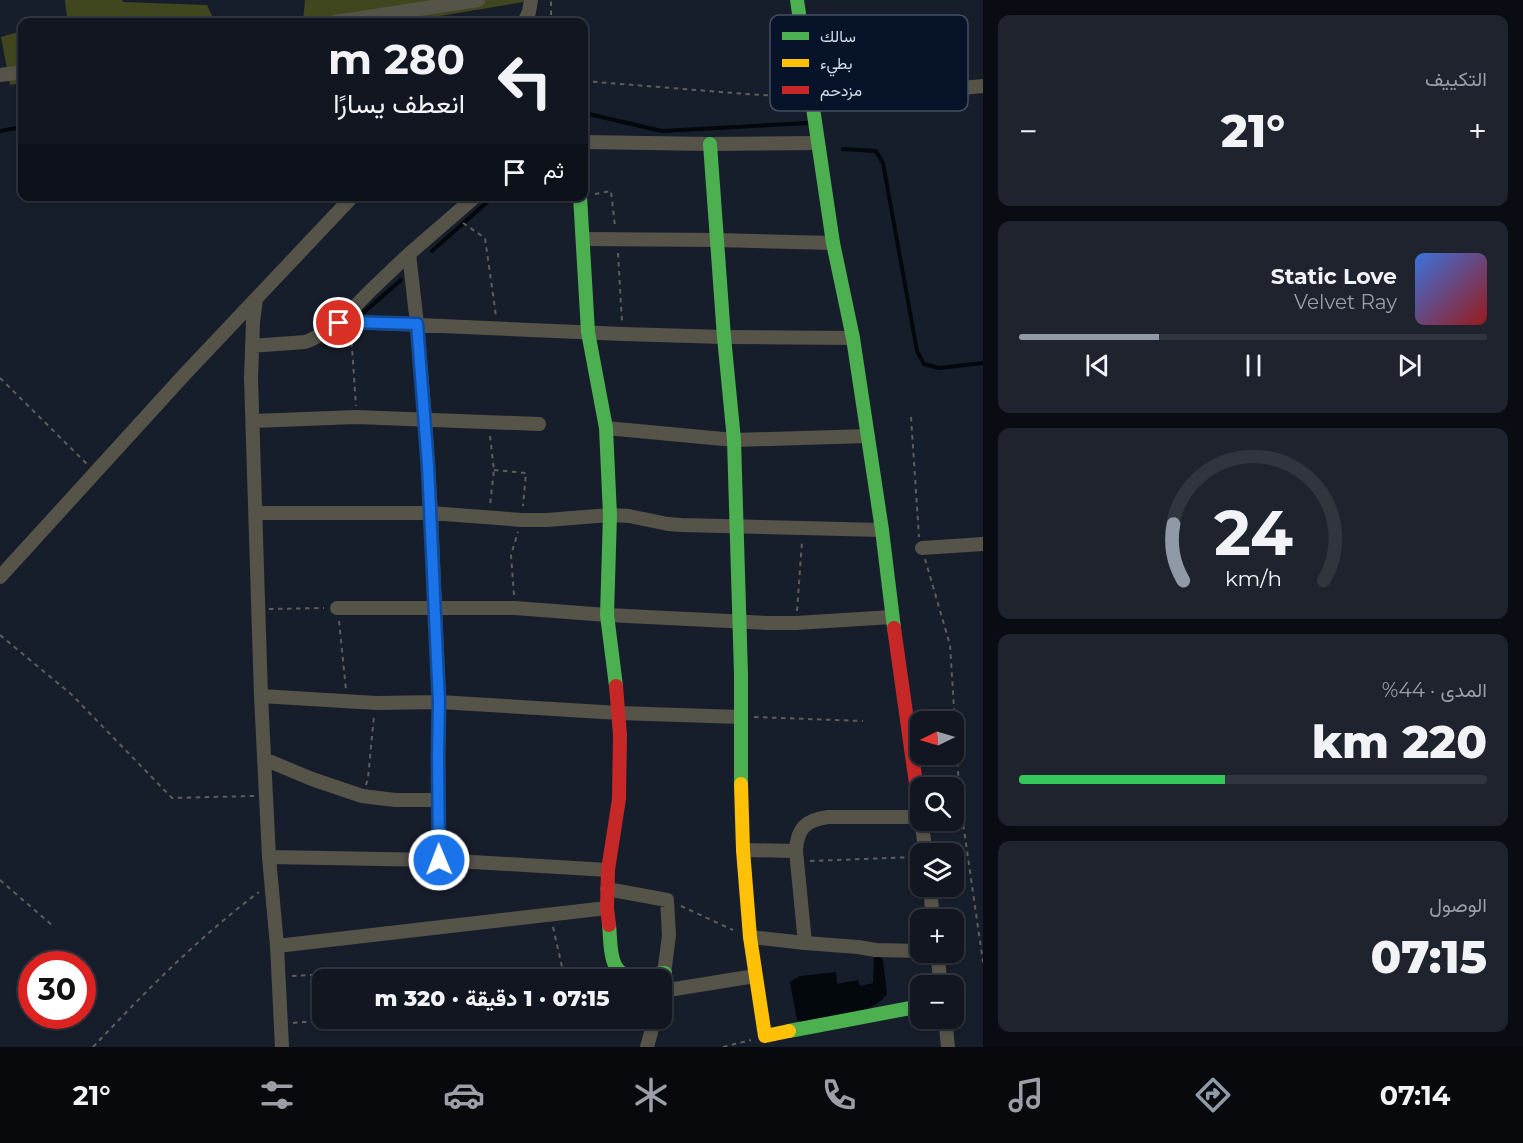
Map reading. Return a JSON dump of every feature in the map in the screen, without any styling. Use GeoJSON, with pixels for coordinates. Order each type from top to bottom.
{"type":"FeatureCollection","features":[{"type":"Feature","properties":{"kind":"street"},"geometry":{"type":"LineString","coordinates":[[361,18],[478,0]]}},
{"type":"Feature","properties":{"kind":"street"},"geometry":{"type":"LineString","coordinates":[[525,18],[531,0]]}},
{"type":"Feature","properties":{"kind":"street"},"geometry":{"type":"LineString","coordinates":[[797,0],[799,15]]}},
{"type":"Feature","properties":{"kind":"street"},"geometry":{"type":"LineString","coordinates":[[0,75],[18,73]]}},
{"type":"Feature","properties":{"kind":"street"},"geometry":{"type":"LineString","coordinates":[[968,87],[983,86]]}},
{"type":"Feature","properties":{"kind":"street"},"geometry":{"type":"LineString","coordinates":[[813,111],[833,243],[853,338],[868,436],[915,777]]}},
{"type":"Feature","properties":{"kind":"street"},"geometry":{"type":"LineString","coordinates":[[588,142],[710,144],[818,142]]}},
{"type":"Feature","properties":{"kind":"street"},"geometry":{"type":"LineString","coordinates":[[710,144],[734,440],[738,526],[743,850],[750,937],[765,1036],[910,1008]]}},
{"type":"Feature","properties":{"kind":"street"},"geometry":{"type":"LineString","coordinates":[[0,577],[184,375],[348,201]]}},
{"type":"Feature","properties":{"kind":"street"},"geometry":{"type":"LineString","coordinates":[[345,322],[369,292],[471,201]]}},
{"type":"Feature","properties":{"kind":"street"},"geometry":{"type":"LineString","coordinates":[[580,201],[588,332],[606,428],[610,515],[607,615],[619,713],[620,779],[607,889],[617,969]]}},
{"type":"Feature","properties":{"kind":"street"},"geometry":{"type":"LineString","coordinates":[[584,240],[833,243]]}},
{"type":"Feature","properties":{"kind":"street"},"geometry":{"type":"LineString","coordinates":[[409,254],[425,419],[430,513],[439,702],[439,860]]}},
{"type":"Feature","properties":{"kind":"street"},"geometry":{"type":"LineString","coordinates":[[256,299],[252,346],[258,610],[269,857],[277,946],[282,1047]]}},
{"type":"Feature","properties":{"kind":"street"},"geometry":{"type":"LineString","coordinates":[[252,346],[305,342],[345,322],[623,334],[853,338]]}},
{"type":"Feature","properties":{"kind":"street"},"geometry":{"type":"LineString","coordinates":[[253,421],[356,417],[539,424]]}},
{"type":"Feature","properties":{"kind":"street"},"geometry":{"type":"LineString","coordinates":[[606,428],[734,440],[868,436]]}},
{"type":"Feature","properties":{"kind":"street"},"geometry":{"type":"LineString","coordinates":[[256,513],[430,513],[522,520],[610,515],[681,525],[882,530]]}},
{"type":"Feature","properties":{"kind":"street"},"geometry":{"type":"LineString","coordinates":[[922,548],[983,544]]}},
{"type":"Feature","properties":{"kind":"street"},"geometry":{"type":"LineString","coordinates":[[337,608],[515,608],[607,615],[796,623],[892,617]]}},
{"type":"Feature","properties":{"kind":"street"},"geometry":{"type":"LineString","coordinates":[[261,696],[376,704],[439,702],[619,713],[740,717]]}},
{"type":"Feature","properties":{"kind":"street"},"geometry":{"type":"LineString","coordinates":[[264,759],[312,779],[363,796],[395,800],[438,800]]}},
{"type":"Feature","properties":{"kind":"street"},"geometry":{"type":"LineString","coordinates":[[805,943],[797,856],[797,840],[800,831],[816,818],[846,816],[910,819]]}},
{"type":"Feature","properties":{"kind":"street"},"geometry":{"type":"LineString","coordinates":[[743,850],[797,856]]}},
{"type":"Feature","properties":{"kind":"street"},"geometry":{"type":"LineString","coordinates":[[269,857],[439,860],[608,870]]}},
{"type":"Feature","properties":{"kind":"street"},"geometry":{"type":"LineString","coordinates":[[607,889],[667,900],[669,935],[665,969]]}},
{"type":"Feature","properties":{"kind":"street"},"geometry":{"type":"LineString","coordinates":[[277,946],[608,908]]}},
{"type":"Feature","properties":{"kind":"street"},"geometry":{"type":"LineString","coordinates":[[750,937],[876,950],[910,951]]}},
{"type":"Feature","properties":{"kind":"street"},"geometry":{"type":"LineString","coordinates":[[672,989],[755,976]]}},
{"type":"Feature","properties":{"kind":"street"},"geometry":{"type":"LineString","coordinates":[[647,1047],[652,1029]]}},
{"type":"Feature","properties":{"kind":"street"},"geometry":{"type":"LineString","coordinates":[[946,1029],[948,1047]]}},
{"type":"Feature","properties":{"kind":"path"},"geometry":{"type":"LineString","coordinates":[[550,18],[551,0]]}},
{"type":"Feature","properties":{"kind":"path"},"geometry":{"type":"LineString","coordinates":[[588,81],[770,95]]}},
{"type":"Feature","properties":{"kind":"path"},"geometry":{"type":"LineString","coordinates":[[588,195],[611,191],[617,239],[623,334]]}},
{"type":"Feature","properties":{"kind":"path"},"geometry":{"type":"LineString","coordinates":[[453,217],[485,238],[498,327]]}},
{"type":"Feature","properties":{"kind":"path"},"geometry":{"type":"LineString","coordinates":[[345,322],[356,417]]}},
{"type":"Feature","properties":{"kind":"path"},"geometry":{"type":"LineString","coordinates":[[0,378],[95,472]]}},
{"type":"Feature","properties":{"kind":"path"},"geometry":{"type":"LineString","coordinates":[[911,417],[919,536],[950,645],[960,802],[983,962]]}},
{"type":"Feature","properties":{"kind":"path"},"geometry":{"type":"LineString","coordinates":[[488,421],[494,470],[489,518]]}},
{"type":"Feature","properties":{"kind":"path"},"geometry":{"type":"LineString","coordinates":[[494,470],[526,473],[522,520],[511,555],[515,608]]}},
{"type":"Feature","properties":{"kind":"path"},"geometry":{"type":"LineString","coordinates":[[796,623],[803,527]]}},
{"type":"Feature","properties":{"kind":"path"},"geometry":{"type":"LineString","coordinates":[[258,610],[337,608],[347,702]]}},
{"type":"Feature","properties":{"kind":"path"},"geometry":{"type":"LineString","coordinates":[[0,635],[72,695],[172,798],[266,796]]}},
{"type":"Feature","properties":{"kind":"path"},"geometry":{"type":"LineString","coordinates":[[363,796],[368,778],[376,704]]}},
{"type":"Feature","properties":{"kind":"path"},"geometry":{"type":"LineString","coordinates":[[740,717],[862,721]]}},
{"type":"Feature","properties":{"kind":"path"},"geometry":{"type":"LineString","coordinates":[[797,856],[910,857]]}},
{"type":"Feature","properties":{"kind":"path"},"geometry":{"type":"LineString","coordinates":[[0,880],[53,927]]}},
{"type":"Feature","properties":{"kind":"path"},"geometry":{"type":"LineString","coordinates":[[93,1047],[207,935],[272,884]]}},
{"type":"Feature","properties":{"kind":"path"},"geometry":{"type":"LineString","coordinates":[[667,900],[750,937]]}},
{"type":"Feature","properties":{"kind":"path"},"geometry":{"type":"LineString","coordinates":[[550,915],[562,969]]}},
{"type":"Feature","properties":{"kind":"path"},"geometry":{"type":"LineString","coordinates":[[279,977],[312,975]]}},
{"type":"Feature","properties":{"kind":"path"},"geometry":{"type":"LineString","coordinates":[[281,1024],[312,1021]]}},
{"type":"Feature","properties":{"kind":"path"},"geometry":{"type":"LineString","coordinates":[[723,1047],[765,1036]]}},
{"type":"Feature","properties":{"kind":"green space"},"geometry":{"type":"Polygon","coordinates":[[[65,0],[122,0],[123,2],[207,5],[213,18],[67,18],[65,0]]]}},
{"type":"Feature","properties":{"kind":"green space"},"geometry":{"type":"Polygon","coordinates":[[[305,0],[535,0],[428,18],[303,18],[305,0]]]}},
{"type":"Feature","properties":{"kind":"green space"},"geometry":{"type":"Polygon","coordinates":[[[18,32],[18,84],[10,85],[1,37],[18,32]]]}},
{"type":"Feature","properties":{"kind":"shaded area"},"geometry":{"type":"Polygon","coordinates":[[[880,955],[883,961],[887,994],[880,1001],[871,1007],[838,1018],[805,1025],[797,1020],[790,982],[800,976],[836,972],[837,984],[858,980],[860,986],[873,983],[874,958],[880,955]]]}},
{"type":"Feature","properties":{"kind":"waterway"},"geometry":{"type":"LineString","coordinates":[[588,114],[662,131],[808,123]]}},
{"type":"Feature","properties":{"kind":"waterway"},"geometry":{"type":"LineString","coordinates":[[0,131],[18,128]]}},
{"type":"Feature","properties":{"kind":"waterway"},"geometry":{"type":"LineString","coordinates":[[843,149],[876,151],[883,163],[917,351],[924,364],[939,368],[983,363]]}},
{"type":"Feature","properties":{"kind":"waterway"},"geometry":{"type":"LineString","coordinates":[[432,251],[488,201]]}},
{"type":"Feature","properties":{"kind":"waterway"},"geometry":{"type":"LineString","coordinates":[[356,319],[401,280]]}},
{"type":"Feature","properties":{"kind":"waterway"},"geometry":{"type":"LineString","coordinates":[[326,345],[346,328]]}},
{"type":"Feature","properties":{"kind":"traffic: fast"},"geometry":{"type":"LineString","coordinates":[[797,0],[799,15]]}},
{"type":"Feature","properties":{"kind":"traffic: fast"},"geometry":{"type":"LineString","coordinates":[[813,111],[833,243],[853,338],[882,530],[894,628]]}},
{"type":"Feature","properties":{"kind":"traffic: fast"},"geometry":{"type":"LineString","coordinates":[[710,144],[734,440],[741,674],[741,784]]}},
{"type":"Feature","properties":{"kind":"traffic: fast"},"geometry":{"type":"LineString","coordinates":[[580,201],[588,332],[606,428],[610,515],[607,615],[616,686]]}},
{"type":"Feature","properties":{"kind":"traffic: fast"},"geometry":{"type":"LineString","coordinates":[[609,925],[613,961],[617,969]]}},
{"type":"Feature","properties":{"kind":"traffic: fast"},"geometry":{"type":"LineString","coordinates":[[789,1031],[910,1008]]}},
{"type":"Feature","properties":{"kind":"traffic: slow"},"geometry":{"type":"LineString","coordinates":[[741,784],[743,850],[750,937],[765,1036],[789,1031]]}},
{"type":"Feature","properties":{"kind":"traffic: jam"},"geometry":{"type":"LineString","coordinates":[[894,628],[915,777]]}},
{"type":"Feature","properties":{"kind":"traffic: jam"},"geometry":{"type":"LineString","coordinates":[[609,925],[608,870],[619,799],[620,735],[616,686]]}},
{"type":"Feature","properties":{"kind":"route"},"geometry":{"type":"LineString","coordinates":[[339,323],[417,324],[428,466],[439,702],[439,860]]}}]}
